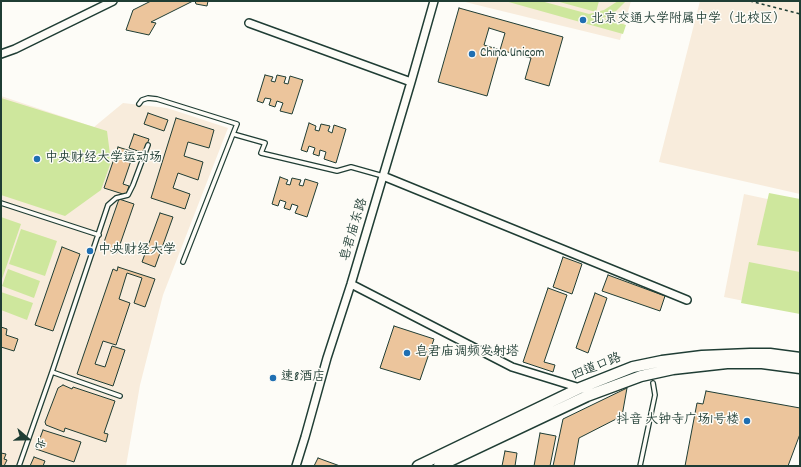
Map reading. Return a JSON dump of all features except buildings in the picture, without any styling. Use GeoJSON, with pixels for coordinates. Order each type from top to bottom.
{"type":"FeatureCollection","features":[{"type":"Feature","properties":{"kind":"street"},"geometry":{"type":"LineString","coordinates":[[1,54],[15,49],[113,1]]}},
{"type":"Feature","properties":{"kind":"street","name":"皂君庙东路"},"geometry":{"type":"LineString","coordinates":[[296,466],[434,1]]}},
{"type":"Feature","properties":{"kind":"street"},"geometry":{"type":"LineString","coordinates":[[249,23],[411,82]]}},
{"type":"Feature","properties":{"kind":"street"},"geometry":{"type":"LineString","coordinates":[[383,176],[686,300]]}},
{"type":"Feature","properties":{"kind":"street"},"geometry":{"type":"LineString","coordinates":[[351,284],[512,367],[580,388]]}},
{"type":"Feature","properties":{"kind":"street","name":"四道口路"},"geometry":{"type":"LineString","coordinates":[[418,466],[580,388],[633,367],[678,358],[750,354],[770,354],[800,358]]}},
{"type":"Feature","properties":{"kind":"street","name":"四道口路"},"geometry":{"type":"LineString","coordinates":[[439,466],[587,396],[641,376],[673,369],[727,363],[762,363],[800,368]]}},
{"type":"Feature","properties":{"kind":"lane"},"geometry":{"type":"LineString","coordinates":[[139,104],[142,100],[148,98],[157,99],[237,124],[183,262]]}},
{"type":"Feature","properties":{"kind":"lane"},"geometry":{"type":"LineString","coordinates":[[233,134],[264,143],[261,153],[337,171],[351,167],[383,176]]}},
{"type":"Feature","properties":{"kind":"lane"},"geometry":{"type":"LineString","coordinates":[[19,466],[108,205],[116,198],[128,195],[134,185],[148,145]]}},
{"type":"Feature","properties":{"kind":"lane"},"geometry":{"type":"LineString","coordinates":[[1,202],[99,235]]}},
{"type":"Feature","properties":{"kind":"lane"},"geometry":{"type":"LineString","coordinates":[[52,372],[120,396]]}},
{"type":"Feature","properties":{"kind":"lane"},"geometry":{"type":"LineString","coordinates":[[640,466],[655,395],[654,382]]}},
{"type":"Feature","properties":{"kind":"path"},"geometry":{"type":"LineString","coordinates":[[750,1],[800,14]]}},
{"type":"Feature","properties":{"kind":"shaded area","name":"北京交通大学附属中学（北校区）"},"geometry":{"type":"Polygon","coordinates":[[[461,1],[631,1],[620,40],[461,1]]]}},
{"type":"Feature","properties":{"kind":"shaded area"},"geometry":{"type":"Polygon","coordinates":[[[700,1],[800,1],[800,194],[659,162],[700,1]]]}},
{"type":"Feature","properties":{"kind":"shaded area","name":"中央财经大学"},"geometry":{"type":"Polygon","coordinates":[[[1,96],[94,127],[123,103],[167,108],[228,128],[163,295],[140,385],[126,466],[1,466],[1,96]]]}},
{"type":"Feature","properties":{"kind":"shaded area"},"geometry":{"type":"Polygon","coordinates":[[[744,194],[800,206],[800,312],[724,297],[744,194]]]}},
{"type":"Feature","properties":{"kind":"green space"},"geometry":{"type":"Polygon","coordinates":[[[505,1],[541,1],[589,14],[604,10],[618,1],[626,1],[614,13],[603,18],[626,25],[623,34],[505,1]]]}},
{"type":"Feature","properties":{"kind":"green space"},"geometry":{"type":"Polygon","coordinates":[[[556,1],[599,1],[596,12],[556,1]]]}},
{"type":"Feature","properties":{"kind":"green space"},"geometry":{"type":"Polygon","coordinates":[[[1,98],[107,131],[111,162],[101,190],[65,216],[1,195],[1,98]]]}},
{"type":"Feature","properties":{"kind":"green space"},"geometry":{"type":"Polygon","coordinates":[[[769,193],[800,199],[800,252],[757,245],[769,193]]]}},
{"type":"Feature","properties":{"kind":"green space"},"geometry":{"type":"Polygon","coordinates":[[[1,217],[21,224],[1,282],[1,217]]]}},
{"type":"Feature","properties":{"kind":"green space"},"geometry":{"type":"Polygon","coordinates":[[[21,229],[57,241],[45,276],[9,264],[21,229]]]}},
{"type":"Feature","properties":{"kind":"green space"},"geometry":{"type":"Polygon","coordinates":[[[749,262],[800,272],[800,314],[741,303],[749,262]]]}},
{"type":"Feature","properties":{"kind":"green space"},"geometry":{"type":"Polygon","coordinates":[[[8,269],[40,281],[34,298],[2,286],[8,269]]]}},
{"type":"Feature","properties":{"kind":"green space"},"geometry":{"type":"Polygon","coordinates":[[[1,292],[33,303],[27,320],[1,310],[1,292]]]}},
{"type":"Feature","properties":{"kind":"place","name":"北京交通大学附属中学（北校区）"},"geometry":{"type":"Point","coordinates":[583,20]}},
{"type":"Feature","properties":{"kind":"place","name":"China Unicom"},"geometry":{"type":"Point","coordinates":[472,54]}},
{"type":"Feature","properties":{"kind":"place","name":"中央财经大学运动场"},"geometry":{"type":"Point","coordinates":[37,159]}},
{"type":"Feature","properties":{"kind":"place","name":"中央财经大学"},"geometry":{"type":"Point","coordinates":[90,251]}},
{"type":"Feature","properties":{"kind":"place","name":"皂君庙调频发射塔"},"geometry":{"type":"Point","coordinates":[407,353]}},
{"type":"Feature","properties":{"kind":"place","name":"速8酒店"},"geometry":{"type":"Point","coordinates":[273,378]}},
{"type":"Feature","properties":{"kind":"place","name":"抖音 大钟寺广场1号楼"},"geometry":{"type":"Point","coordinates":[747,421]}}]}
